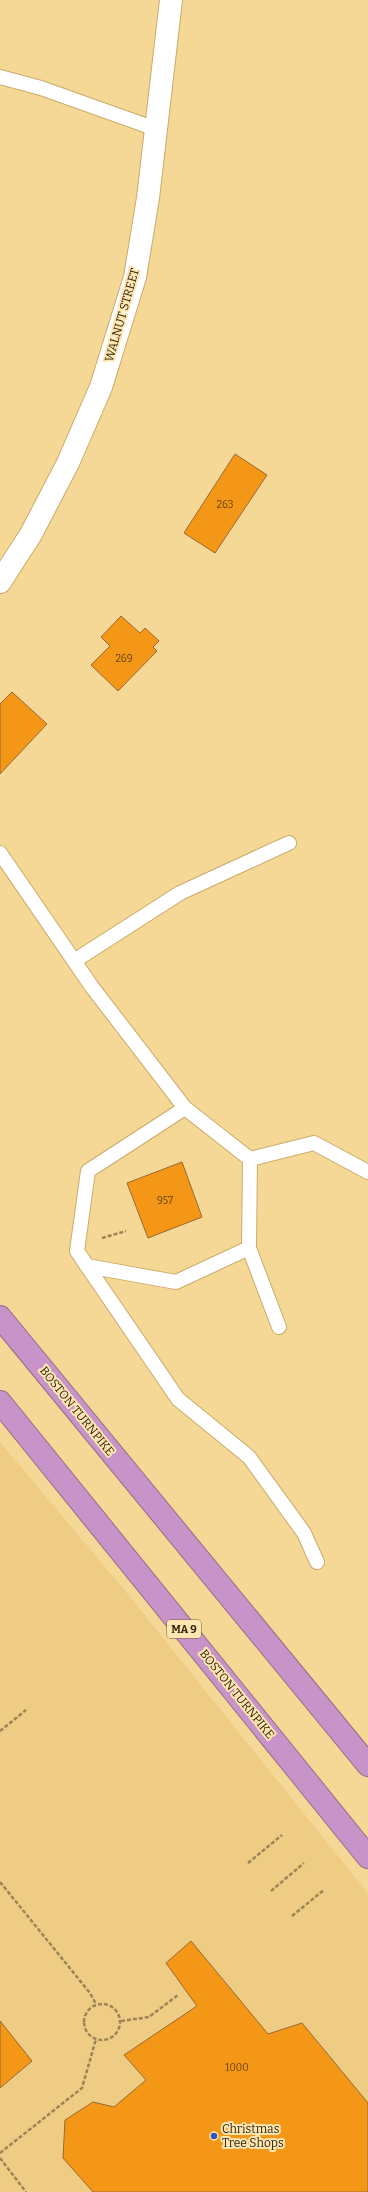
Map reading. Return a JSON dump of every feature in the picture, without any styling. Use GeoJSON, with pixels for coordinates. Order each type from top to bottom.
{"type":"FeatureCollection","features":[{"type":"Feature","properties":{"kind":"highway","name":"BOSTON TURNPIKE"},"geometry":{"type":"LineString","coordinates":[[0,1317],[368,1765]]}},
{"type":"Feature","properties":{"kind":"highway","name":"BOSTON TURNPIKE"},"geometry":{"type":"LineString","coordinates":[[0,1402],[368,1857]]}},
{"type":"Feature","properties":{"kind":"street","name":"WALNUT STREET"},"geometry":{"type":"LineString","coordinates":[[0,582],[31,534],[68,463],[101,387],[135,277],[148,198],[171,0]]}},
{"type":"Feature","properties":{"kind":"lane"},"geometry":{"type":"LineString","coordinates":[[0,77],[41,88],[156,129]]}},
{"type":"Feature","properties":{"kind":"lane"},"geometry":{"type":"LineString","coordinates":[[74,961],[180,893],[289,843]]}},
{"type":"Feature","properties":{"kind":"lane"},"geometry":{"type":"LineString","coordinates":[[0,853],[92,987],[185,1108],[250,1159]]}},
{"type":"Feature","properties":{"kind":"lane"},"geometry":{"type":"LineString","coordinates":[[185,1108],[88,1172],[77,1251],[178,1399],[249,1457],[304,1533],[318,1562]]}},
{"type":"Feature","properties":{"kind":"lane"},"geometry":{"type":"LineString","coordinates":[[250,1159],[314,1143],[368,1172]]}},
{"type":"Feature","properties":{"kind":"lane"},"geometry":{"type":"LineString","coordinates":[[250,1159],[249,1248],[279,1327]]}},
{"type":"Feature","properties":{"kind":"lane"},"geometry":{"type":"LineString","coordinates":[[88,1266],[176,1282],[249,1248]]}},
{"type":"Feature","properties":{"kind":"path"},"geometry":{"type":"LineString","coordinates":[[0,1731],[26,1710]]}},
{"type":"Feature","properties":{"kind":"path"},"geometry":{"type":"LineString","coordinates":[[248,1863],[282,1835]]}},
{"type":"Feature","properties":{"kind":"path"},"geometry":{"type":"LineString","coordinates":[[271,1891],[304,1863]]}},
{"type":"Feature","properties":{"kind":"path"},"geometry":{"type":"LineString","coordinates":[[0,1882],[90,1993],[96,2004]]}},
{"type":"Feature","properties":{"kind":"path"},"geometry":{"type":"LineString","coordinates":[[292,1916],[324,1890]]}},
{"type":"Feature","properties":{"kind":"path"},"geometry":{"type":"LineString","coordinates":[[121,2021],[149,2017],[178,1995]]}},
{"type":"Feature","properties":{"kind":"path"},"geometry":{"type":"LineString","coordinates":[[96,2004],[108,2004],[113,2006],[120,2015],[121,2021],[118,2032],[114,2036],[102,2040],[96,2039],[91,2036],[84,2025],[86,2013],[96,2004]]}},
{"type":"Feature","properties":{"kind":"path"},"geometry":{"type":"LineString","coordinates":[[0,2153],[82,2088],[96,2039]]}},
{"type":"Feature","properties":{"kind":"path"},"geometry":{"type":"LineString","coordinates":[[0,2158],[26,2192]]}},
{"type":"Feature","properties":{"kind":"shaded area"},"geometry":{"type":"Polygon","coordinates":[[[0,1442],[122,1587],[368,1893],[368,2192],[0,2192],[0,1442]]]}},
{"type":"Feature","properties":{"kind":"building"},"geometry":{"type":"Polygon","coordinates":[[[235,454],[267,475],[215,553],[184,533],[235,454]]]}},
{"type":"Feature","properties":{"kind":"building"},"geometry":{"type":"Polygon","coordinates":[[[121,616],[140,633],[145,628],[159,641],[153,647],[157,651],[118,691],[91,665],[110,646],[101,637],[121,616]]]}},
{"type":"Feature","properties":{"kind":"building"},"geometry":{"type":"Polygon","coordinates":[[[12,692],[47,724],[0,774],[0,704],[12,692]]]}},
{"type":"Feature","properties":{"kind":"building"},"geometry":{"type":"Polygon","coordinates":[[[182,1162],[202,1217],[148,1238],[127,1183],[182,1162]]]}},
{"type":"Feature","properties":{"kind":"building"},"geometry":{"type":"Polygon","coordinates":[[[191,1941],[268,2034],[302,2023],[368,2103],[368,2192],[93,2192],[63,2158],[65,2120],[93,2102],[114,2107],[146,2080],[124,2055],[197,2006],[166,1963],[191,1941]]]}},
{"type":"Feature","properties":{"kind":"building"},"geometry":{"type":"Polygon","coordinates":[[[0,2021],[32,2061],[0,2088],[0,2021]]]}},
{"type":"Feature","properties":{"kind":"place","name":"Christmas Tree Shops"},"geometry":{"type":"Point","coordinates":[214,2136]}}]}
